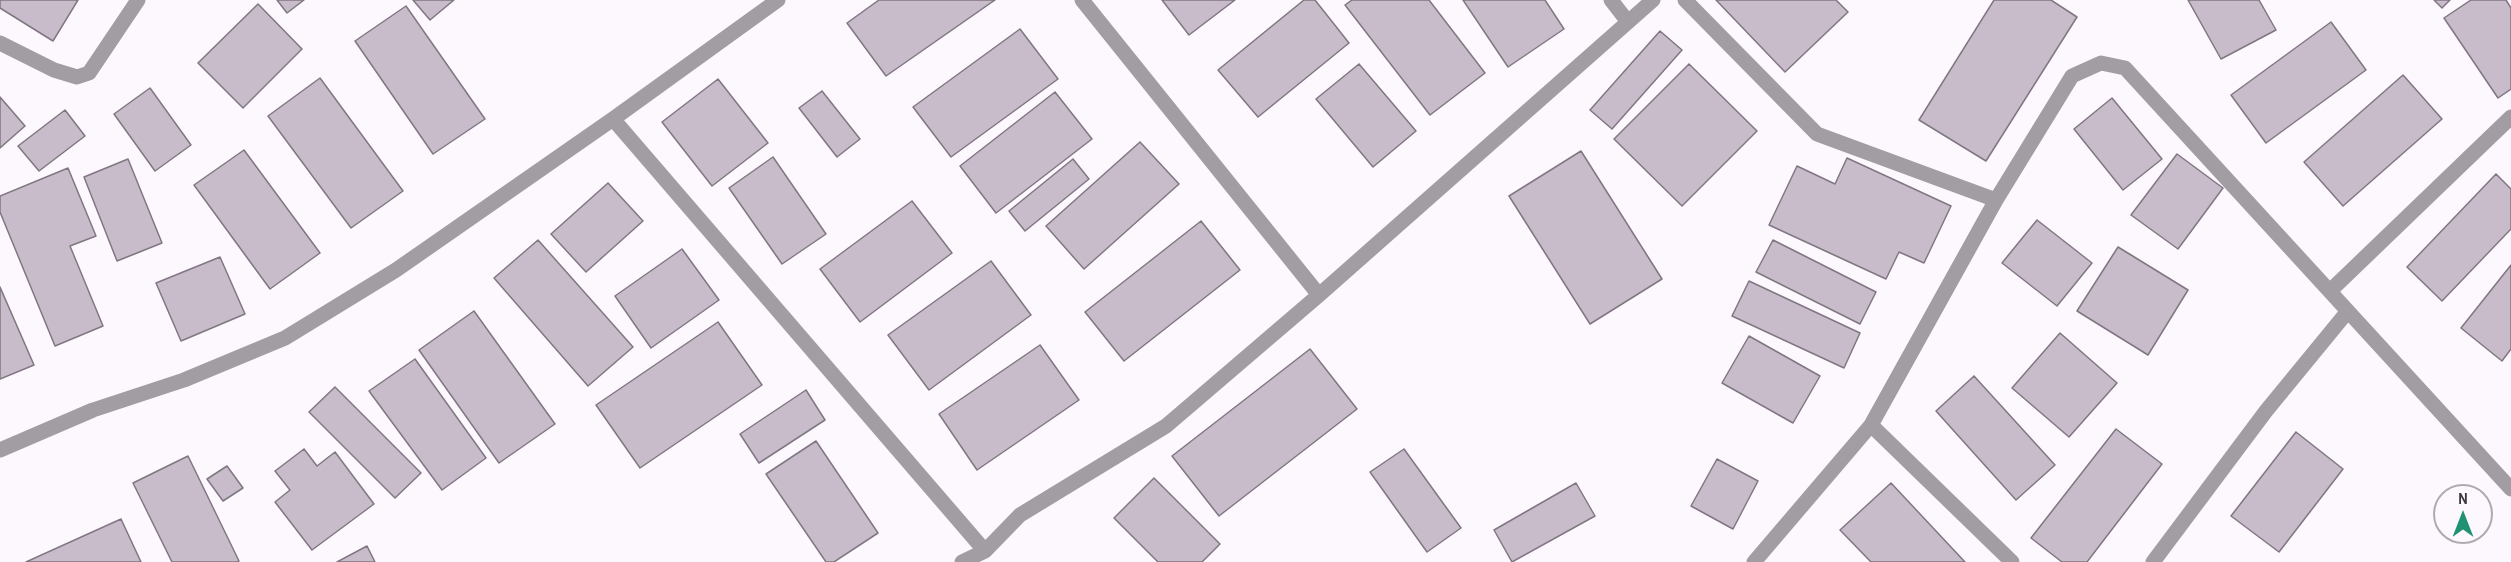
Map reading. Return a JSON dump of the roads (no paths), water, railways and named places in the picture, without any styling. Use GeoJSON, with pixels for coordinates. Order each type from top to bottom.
{"type":"FeatureCollection","features":[{"type":"Feature","properties":{"kind":"street"},"geometry":{"type":"LineString","coordinates":[[0,44],[54,70],[77,77],[88,73],[138,0]]}},
{"type":"Feature","properties":{"kind":"street"},"geometry":{"type":"LineString","coordinates":[[0,450],[93,410],[184,380],[285,338],[396,270],[613,119],[778,0]]}},
{"type":"Feature","properties":{"kind":"street"},"geometry":{"type":"LineString","coordinates":[[1082,0],[1319,295]]}},
{"type":"Feature","properties":{"kind":"street"},"geometry":{"type":"LineString","coordinates":[[1611,0],[1628,22]]}},
{"type":"Feature","properties":{"kind":"street"},"geometry":{"type":"LineString","coordinates":[[962,562],[985,551],[1020,515],[1166,426],[1319,295],[1653,0]]}},
{"type":"Feature","properties":{"kind":"street"},"geometry":{"type":"LineString","coordinates":[[1685,0],[1817,134],[1996,200]]}},
{"type":"Feature","properties":{"kind":"street"},"geometry":{"type":"LineString","coordinates":[[1754,562],[1871,425],[1996,200],[2072,76],[2101,63],[2125,68],[2511,489]]}},
{"type":"Feature","properties":{"kind":"street"},"geometry":{"type":"LineString","coordinates":[[2330,291],[2511,117]]}},
{"type":"Feature","properties":{"kind":"street"},"geometry":{"type":"LineString","coordinates":[[613,119],[985,551]]}},
{"type":"Feature","properties":{"kind":"street"},"geometry":{"type":"LineString","coordinates":[[2153,562],[2266,411],[2348,311]]}},
{"type":"Feature","properties":{"kind":"street"},"geometry":{"type":"LineString","coordinates":[[1871,425],[2012,562]]}}]}
